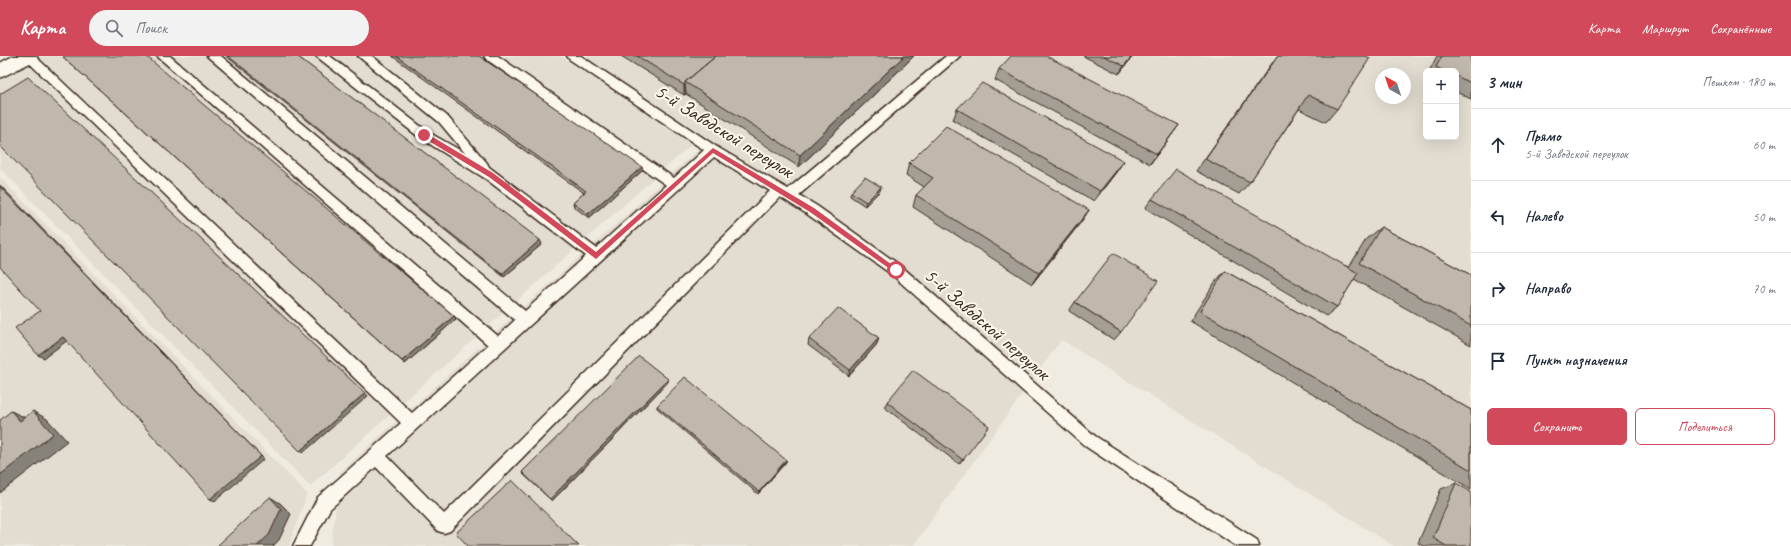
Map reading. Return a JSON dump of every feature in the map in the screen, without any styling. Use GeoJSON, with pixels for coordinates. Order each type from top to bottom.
{"type":"FeatureCollection","features":[{"type":"Feature","properties":{"kind":"street"},"geometry":{"type":"LineString","coordinates":[[0,71],[28,56]]}},
{"type":"Feature","properties":{"kind":"lane"},"geometry":{"type":"LineString","coordinates":[[28,56],[412,423]]}},
{"type":"Feature","properties":{"kind":"lane"},"geometry":{"type":"LineString","coordinates":[[163,56],[498,345]]}},
{"type":"Feature","properties":{"kind":"lane"},"geometry":{"type":"LineString","coordinates":[[213,56],[525,320]]}},
{"type":"Feature","properties":{"kind":"lane"},"geometry":{"type":"LineString","coordinates":[[322,56],[424,135],[491,175],[596,256]]}},
{"type":"Feature","properties":{"kind":"lane"},"geometry":{"type":"LineString","coordinates":[[364,56],[443,119],[491,175]]}},
{"type":"Feature","properties":{"kind":"lane"},"geometry":{"type":"LineString","coordinates":[[490,56],[674,185]]}},
{"type":"Feature","properties":{"kind":"lane","name":"5-й Заводской переулок"},"geometry":{"type":"LineString","coordinates":[[572,56],[713,150],[812,210],[896,270],[1090,441],[1251,546]]}},
{"type":"Feature","properties":{"kind":"lane"},"geometry":{"type":"LineString","coordinates":[[376,456],[444,525],[784,193],[954,56]]}},
{"type":"Feature","properties":{"kind":"lane"},"geometry":{"type":"LineString","coordinates":[[301,546],[324,503],[713,150]]}},
{"type":"Feature","properties":{"kind":"shaded area"},"geometry":{"type":"Polygon","coordinates":[[[42,56],[560,56],[693,143],[310,486],[0,168],[0,78],[42,56]]]}},
{"type":"Feature","properties":{"kind":"shaded area"},"geometry":{"type":"Polygon","coordinates":[[[576,56],[1471,56],[1471,546],[1394,546],[1061,340],[913,546],[331,546],[340,472],[706,143],[576,56]]]}},
{"type":"Feature","properties":{"kind":"shaded area"},"geometry":{"type":"Polygon","coordinates":[[[0,177],[307,494],[289,546],[0,546],[0,177]]]}},
{"type":"Feature","properties":{"kind":"building"},"geometry":{"type":"Polygon","coordinates":[[[146,56],[454,316],[402,361],[63,57],[146,56]]]}},
{"type":"Feature","properties":{"kind":"building"},"geometry":{"type":"Polygon","coordinates":[[[228,56],[297,56],[540,240],[502,274],[228,56]]]}},
{"type":"Feature","properties":{"kind":"building"},"geometry":{"type":"Polygon","coordinates":[[[396,56],[479,56],[642,167],[588,214],[573,203],[586,191],[396,56]]]}},
{"type":"Feature","properties":{"kind":"building"},"geometry":{"type":"Polygon","coordinates":[[[637,56],[716,56],[685,82],[684,85],[637,56]]]}},
{"type":"Feature","properties":{"kind":"building"},"geometry":{"type":"Polygon","coordinates":[[[716,56],[904,56],[800,155],[685,82],[716,56]]]}},
{"type":"Feature","properties":{"kind":"building"},"geometry":{"type":"Polygon","coordinates":[[[1011,56],[1046,56],[1179,125],[1157,154],[999,69],[1011,56]]]}},
{"type":"Feature","properties":{"kind":"building"},"geometry":{"type":"Polygon","coordinates":[[[1104,56],[1132,56],[1124,66],[1104,56]]]}},
{"type":"Feature","properties":{"kind":"building"},"geometry":{"type":"Polygon","coordinates":[[[1278,56],[1366,56],[1370,58],[1337,109],[1308,95],[1250,182],[1205,159],[1278,56]]]}},
{"type":"Feature","properties":{"kind":"building"},"geometry":{"type":"Polygon","coordinates":[[[1442,56],[1471,56],[1471,83],[1459,77],[1459,68],[1436,67],[1442,56]]]}},
{"type":"Feature","properties":{"kind":"building"},"geometry":{"type":"Polygon","coordinates":[[[28,77],[365,393],[300,451],[0,146],[0,94],[28,77]]]}},
{"type":"Feature","properties":{"kind":"building"},"geometry":{"type":"Polygon","coordinates":[[[982,83],[1124,161],[1100,191],[957,109],[982,83]]]}},
{"type":"Feature","properties":{"kind":"building"},"geometry":{"type":"Polygon","coordinates":[[[946,126],[1089,210],[1039,273],[916,195],[933,178],[909,163],[946,126]]]}},
{"type":"Feature","properties":{"kind":"building"},"geometry":{"type":"Polygon","coordinates":[[[1176,169],[1358,273],[1337,307],[1152,199],[1176,169]]]}},
{"type":"Feature","properties":{"kind":"building"},"geometry":{"type":"Polygon","coordinates":[[[865,177],[881,187],[866,202],[851,192],[865,177]]]}},
{"type":"Feature","properties":{"kind":"building"},"geometry":{"type":"Polygon","coordinates":[[[0,187],[261,456],[210,499],[63,337],[38,355],[15,328],[40,311],[0,267],[0,187]]]}},
{"type":"Feature","properties":{"kind":"building"},"geometry":{"type":"Polygon","coordinates":[[[1381,227],[1471,275],[1471,326],[1359,263],[1381,227]]]}},
{"type":"Feature","properties":{"kind":"building"},"geometry":{"type":"Polygon","coordinates":[[[1113,253],[1158,281],[1121,332],[1075,302],[1113,253]]]}},
{"type":"Feature","properties":{"kind":"building"},"geometry":{"type":"Polygon","coordinates":[[[1225,271],[1471,410],[1471,470],[1200,311],[1225,271]]]}},
{"type":"Feature","properties":{"kind":"building"},"geometry":{"type":"Polygon","coordinates":[[[838,308],[879,338],[850,370],[809,339],[838,308]]]}},
{"type":"Feature","properties":{"kind":"building"},"geometry":{"type":"Polygon","coordinates":[[[639,356],[668,379],[550,499],[522,472],[639,356]]]}},
{"type":"Feature","properties":{"kind":"building"},"geometry":{"type":"Polygon","coordinates":[[[913,370],[989,426],[963,460],[887,402],[913,370]]]}},
{"type":"Feature","properties":{"kind":"building"},"geometry":{"type":"Polygon","coordinates":[[[685,377],[786,460],[759,492],[657,406],[685,377]]]}},
{"type":"Feature","properties":{"kind":"building"},"geometry":{"type":"Polygon","coordinates":[[[11,411],[20,421],[33,411],[53,434],[0,475],[0,420],[11,411]]]}},
{"type":"Feature","properties":{"kind":"building"},"geometry":{"type":"Polygon","coordinates":[[[512,480],[579,546],[468,546],[456,533],[512,480]]]}},
{"type":"Feature","properties":{"kind":"building"},"geometry":{"type":"Polygon","coordinates":[[[1456,483],[1471,492],[1471,546],[1446,546],[1433,538],[1456,483]]]}},
{"type":"Feature","properties":{"kind":"building"},"geometry":{"type":"Polygon","coordinates":[[[270,497],[281,509],[269,535],[257,546],[217,546],[270,497]]]}},
{"type":"Feature","properties":{"kind":"route"},"geometry":{"type":"LineString","coordinates":[[424,135],[491,175],[596,256],[713,150],[812,210],[896,270]]}}]}
